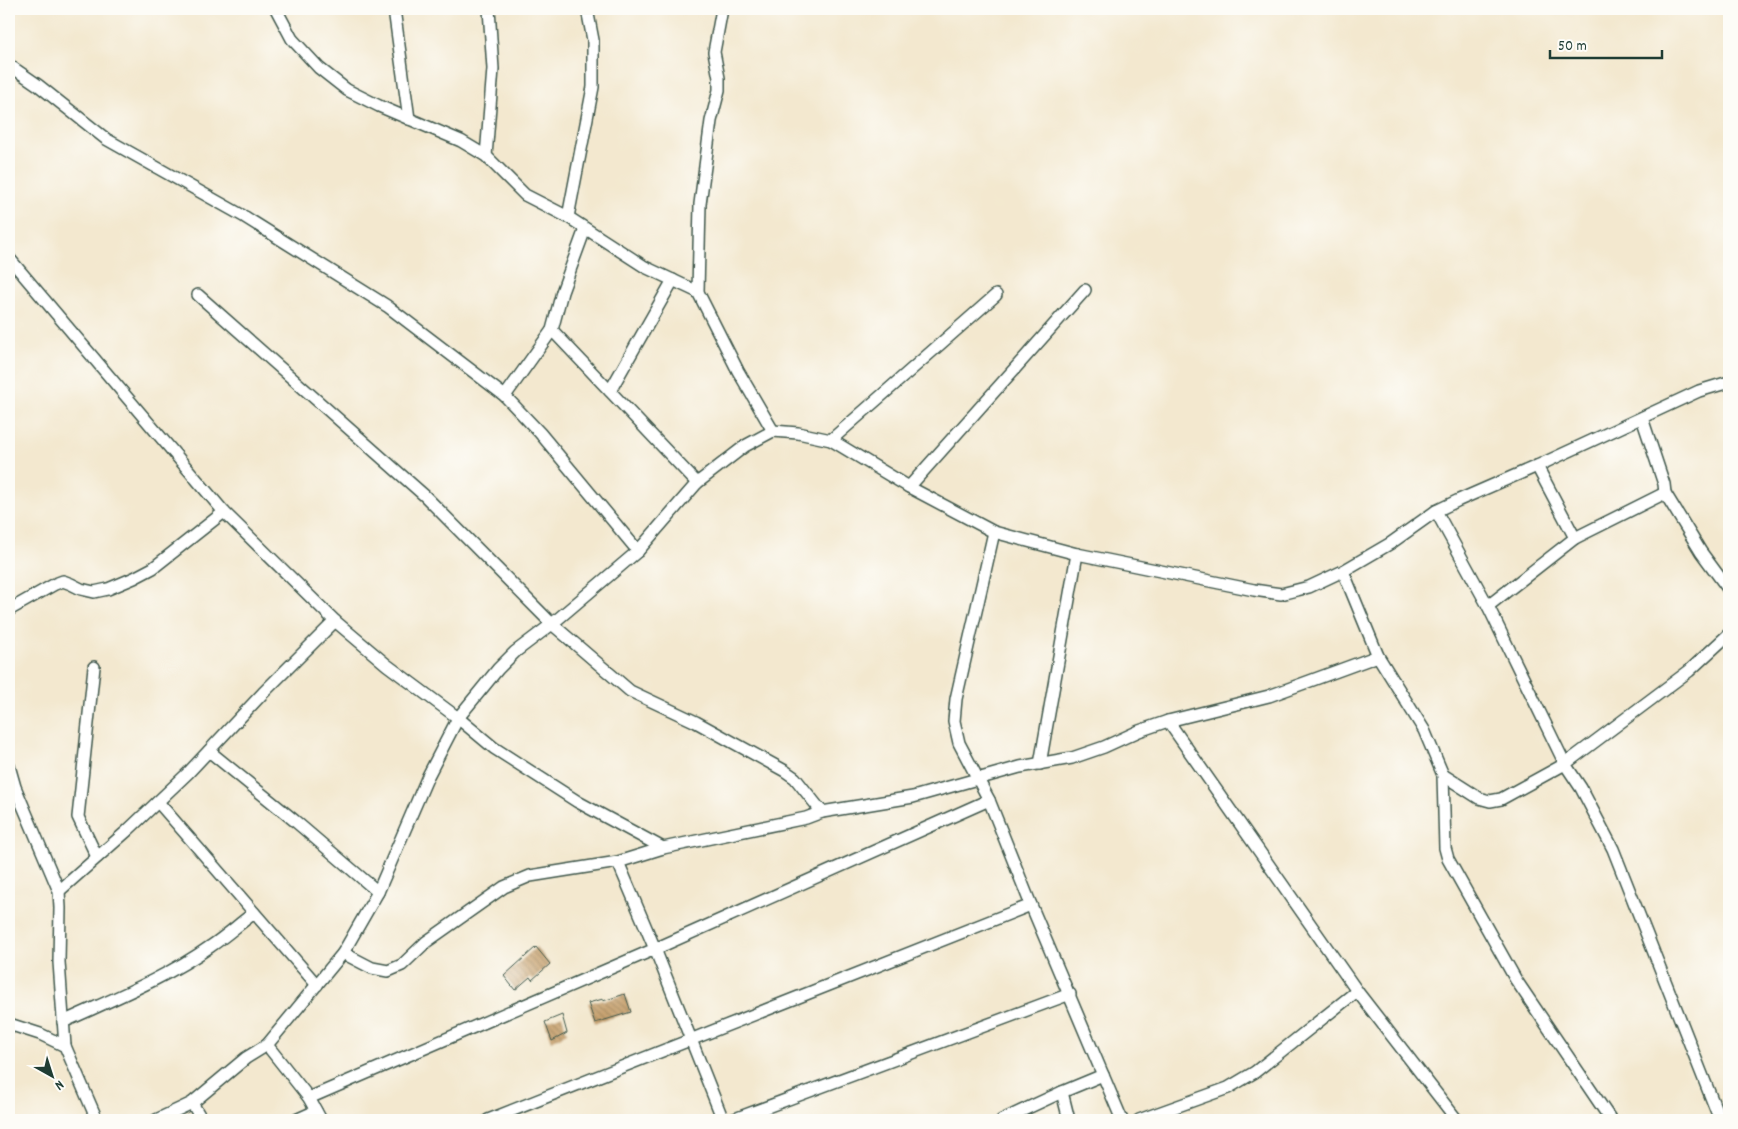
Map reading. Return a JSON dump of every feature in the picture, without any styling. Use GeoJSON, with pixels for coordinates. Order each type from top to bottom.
{"type":"FeatureCollection","features":[{"type":"Feature","properties":{"kind":"street"},"geometry":{"type":"LineString","coordinates":[[276,9],[292,39],[319,68],[347,90],[461,141],[486,156],[525,195],[568,217],[585,230],[645,267],[698,292]]}},
{"type":"Feature","properties":{"kind":"street"},"geometry":{"type":"LineString","coordinates":[[394,9],[409,119]]}},
{"type":"Feature","properties":{"kind":"street"},"geometry":{"type":"LineString","coordinates":[[486,156],[493,68],[490,9]]}},
{"type":"Feature","properties":{"kind":"street"},"geometry":{"type":"LineString","coordinates":[[568,217],[593,86],[593,40],[587,9]]}},
{"type":"Feature","properties":{"kind":"street"},"geometry":{"type":"LineString","coordinates":[[722,9],[714,52],[719,78],[719,90],[711,121],[700,204],[698,292],[738,371],[773,431]]}},
{"type":"Feature","properties":{"kind":"street"},"geometry":{"type":"LineString","coordinates":[[9,65],[38,85],[106,139],[245,217],[387,306],[505,396],[540,433],[638,551]]}},
{"type":"Feature","properties":{"kind":"street"},"geometry":{"type":"LineString","coordinates":[[505,396],[552,330],[562,292],[585,230]]}},
{"type":"Feature","properties":{"kind":"street"},"geometry":{"type":"LineString","coordinates":[[9,258],[224,512],[335,621],[494,748],[578,802],[663,848]]}},
{"type":"Feature","properties":{"kind":"street"},"geometry":{"type":"LineString","coordinates":[[610,391],[673,280]]}},
{"type":"Feature","properties":{"kind":"street"},"geometry":{"type":"LineString","coordinates":[[909,487],[1085,290]]}},
{"type":"Feature","properties":{"kind":"street"},"geometry":{"type":"LineString","coordinates":[[198,294],[424,496],[552,624],[630,691],[696,722],[786,770],[795,778],[822,812]]}},
{"type":"Feature","properties":{"kind":"street"},"geometry":{"type":"LineString","coordinates":[[831,440],[996,295]]}},
{"type":"Feature","properties":{"kind":"street"},"geometry":{"type":"LineString","coordinates":[[552,330],[697,484]]}},
{"type":"Feature","properties":{"kind":"street"},"geometry":{"type":"LineString","coordinates":[[156,1120],[192,1104],[246,1058],[267,1045],[343,953],[378,892],[428,776],[458,718],[498,669],[515,652],[552,624],[638,551],[697,484],[745,446],[773,431],[798,433],[831,440],[909,487],[994,532],[1077,554],[1281,594],[1309,587],[1343,571],[1391,543],[1436,511],[1459,500],[1699,391],[1729,382]]}},
{"type":"Feature","properties":{"kind":"street"},"geometry":{"type":"LineString","coordinates":[[1642,418],[1664,484],[1665,493],[1697,545],[1729,590]]}},
{"type":"Feature","properties":{"kind":"street"},"geometry":{"type":"LineString","coordinates":[[1537,466],[1575,538]]}},
{"type":"Feature","properties":{"kind":"street"},"geometry":{"type":"LineString","coordinates":[[1488,606],[1575,538],[1665,493]]}},
{"type":"Feature","properties":{"kind":"street"},"geometry":{"type":"LineString","coordinates":[[1436,511],[1488,606],[1565,764],[1581,788],[1613,849],[1720,1120]]}},
{"type":"Feature","properties":{"kind":"street"},"geometry":{"type":"LineString","coordinates":[[9,610],[63,581],[94,592],[108,589],[134,578],[153,568],[224,512]]}},
{"type":"Feature","properties":{"kind":"street"},"geometry":{"type":"LineString","coordinates":[[994,532],[956,699],[954,721],[959,743],[989,800],[1031,905],[1122,1120]]}},
{"type":"Feature","properties":{"kind":"street"},"geometry":{"type":"LineString","coordinates":[[1040,764],[1077,554]]}},
{"type":"Feature","properties":{"kind":"street"},"geometry":{"type":"LineString","coordinates":[[1343,571],[1378,656],[1424,730],[1443,775],[1445,848],[1448,859],[1516,980],[1610,1120]]}},
{"type":"Feature","properties":{"kind":"street"},"geometry":{"type":"LineString","coordinates":[[59,891],[158,802],[335,621]]}},
{"type":"Feature","properties":{"kind":"street"},"geometry":{"type":"LineString","coordinates":[[1443,775],[1479,798],[1490,801],[1501,799],[1565,764],[1689,672],[1729,634]]}},
{"type":"Feature","properties":{"kind":"street"},"geometry":{"type":"LineString","coordinates":[[343,953],[372,968],[388,971],[402,965],[426,942],[504,886],[530,876],[618,862],[663,848],[806,818],[822,812],[913,797],[1020,767],[1072,758],[1104,747],[1139,730],[1269,696],[1378,656]]}},
{"type":"Feature","properties":{"kind":"street"},"geometry":{"type":"LineString","coordinates":[[94,666],[78,817],[97,856]]}},
{"type":"Feature","properties":{"kind":"street"},"geometry":{"type":"LineString","coordinates":[[1168,721],[1357,991],[1457,1120]]}},
{"type":"Feature","properties":{"kind":"street"},"geometry":{"type":"LineString","coordinates":[[209,751],[378,892]]}},
{"type":"Feature","properties":{"kind":"street"},"geometry":{"type":"LineString","coordinates":[[9,766],[15,787],[59,891],[59,962],[65,1046],[97,1120]]}},
{"type":"Feature","properties":{"kind":"street"},"geometry":{"type":"LineString","coordinates":[[309,1098],[655,949],[989,800]]}},
{"type":"Feature","properties":{"kind":"street"},"geometry":{"type":"LineString","coordinates":[[158,802],[316,985]]}},
{"type":"Feature","properties":{"kind":"street"},"geometry":{"type":"LineString","coordinates":[[618,862],[723,1120]]}},
{"type":"Feature","properties":{"kind":"street"},"geometry":{"type":"LineString","coordinates":[[492,1120],[1031,905]]}},
{"type":"Feature","properties":{"kind":"street"},"geometry":{"type":"LineString","coordinates":[[63,1022],[150,982],[188,961],[254,913]]}},
{"type":"Feature","properties":{"kind":"street"},"geometry":{"type":"LineString","coordinates":[[1139,1120],[1228,1088],[1250,1076],[1357,991]]}},
{"type":"Feature","properties":{"kind":"street"},"geometry":{"type":"LineString","coordinates":[[732,1120],[1070,994]]}},
{"type":"Feature","properties":{"kind":"street"},"geometry":{"type":"LineString","coordinates":[[9,1024],[40,1034],[65,1046]]}},
{"type":"Feature","properties":{"kind":"street"},"geometry":{"type":"LineString","coordinates":[[267,1045],[309,1098],[319,1116],[296,1120]]}},
{"type":"Feature","properties":{"kind":"street"},"geometry":{"type":"LineString","coordinates":[[1002,1120],[1062,1092],[1103,1076]]}},
{"type":"Feature","properties":{"kind":"street"},"geometry":{"type":"LineString","coordinates":[[1062,1092],[1069,1120]]}},
{"type":"Feature","properties":{"kind":"street"},"geometry":{"type":"LineString","coordinates":[[192,1104],[202,1120]]}},
{"type":"Feature","properties":{"kind":"building"},"geometry":{"type":"Polygon","coordinates":[[[536,947],[550,964],[532,980],[530,977],[515,990],[504,976],[536,947]]]}},
{"type":"Feature","properties":{"kind":"building"},"geometry":{"type":"Polygon","coordinates":[[[625,994],[631,1012],[595,1023],[588,1003],[603,999],[603,1001],[625,994]]]}},
{"type":"Feature","properties":{"kind":"building"},"geometry":{"type":"Polygon","coordinates":[[[562,1015],[567,1033],[552,1041],[545,1022],[562,1015]]]}}]}
